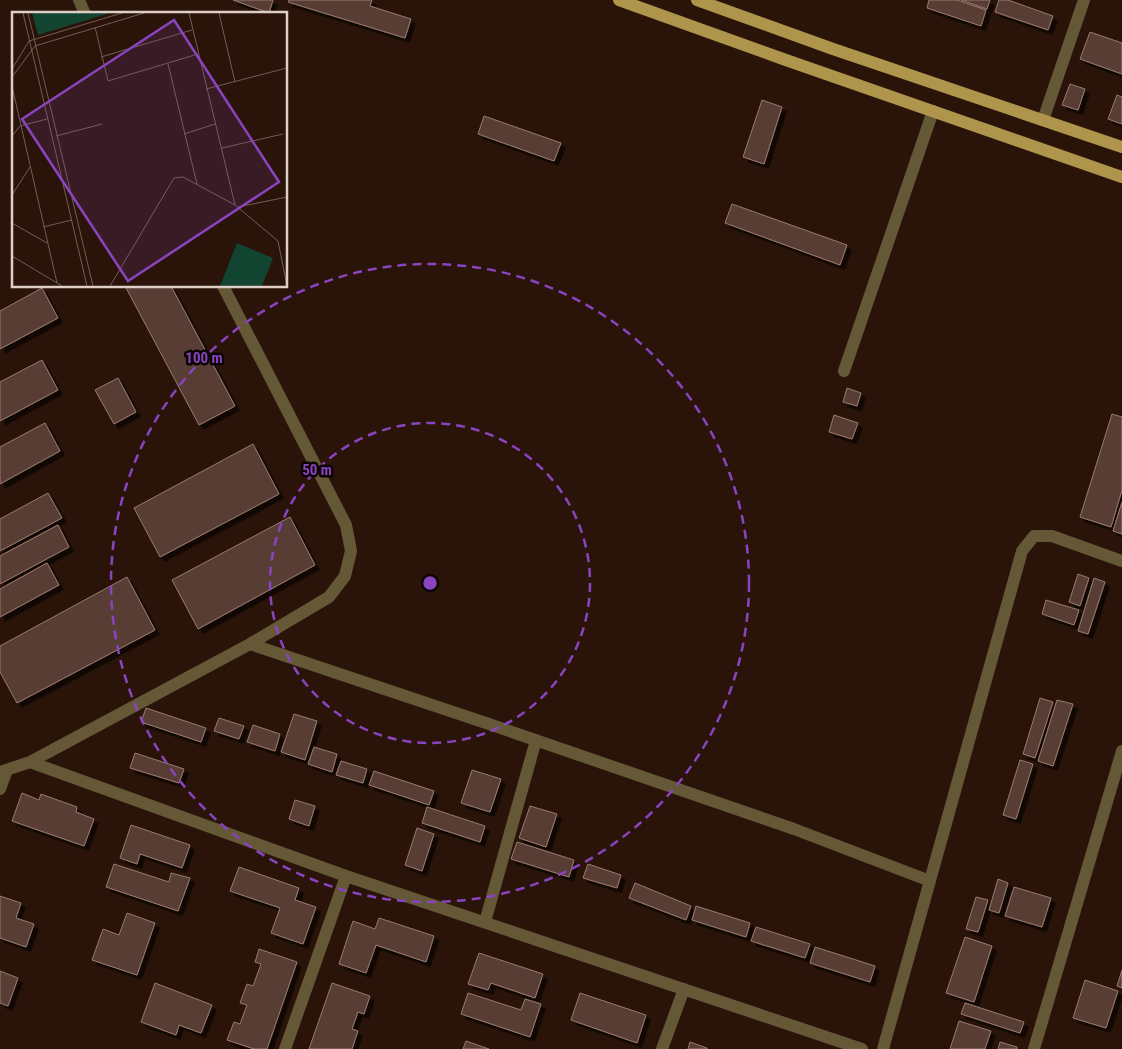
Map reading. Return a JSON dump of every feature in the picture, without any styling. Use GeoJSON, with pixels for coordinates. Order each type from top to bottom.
{"type":"FeatureCollection","features":[{"type":"Feature","properties":{"kind":"main road"},"geometry":{"type":"LineString","coordinates":[[619,0],[1122,177]]}},
{"type":"Feature","properties":{"kind":"main road"},"geometry":{"type":"LineString","coordinates":[[697,0],[833,49],[1122,147]]}},
{"type":"Feature","properties":{"kind":"street"},"geometry":{"type":"LineString","coordinates":[[78,0],[84,12]]}},
{"type":"Feature","properties":{"kind":"street"},"geometry":{"type":"LineString","coordinates":[[1043,120],[1084,0]]}},
{"type":"Feature","properties":{"kind":"street"},"geometry":{"type":"LineString","coordinates":[[844,371],[933,111]]}},
{"type":"Feature","properties":{"kind":"street"},"geometry":{"type":"LineString","coordinates":[[0,789],[4,771],[30,762],[250,644],[329,598],[345,576],[351,551],[346,525],[224,288]]}},
{"type":"Feature","properties":{"kind":"street"},"geometry":{"type":"LineString","coordinates":[[883,1049],[1022,551],[1034,536],[1052,536],[1122,561]]}},
{"type":"Feature","properties":{"kind":"street"},"geometry":{"type":"LineString","coordinates":[[250,644],[794,829],[930,881]]}},
{"type":"Feature","properties":{"kind":"street"},"geometry":{"type":"LineString","coordinates":[[485,922],[536,740]]}},
{"type":"Feature","properties":{"kind":"street"},"geometry":{"type":"LineString","coordinates":[[1034,1049],[1122,751]]}},
{"type":"Feature","properties":{"kind":"street"},"geometry":{"type":"LineString","coordinates":[[30,762],[346,876],[862,1049]]}},
{"type":"Feature","properties":{"kind":"street"},"geometry":{"type":"LineString","coordinates":[[285,1049],[346,876]]}},
{"type":"Feature","properties":{"kind":"street"},"geometry":{"type":"LineString","coordinates":[[662,1049],[684,989]]}},
{"type":"Feature","properties":{"kind":"building"},"geometry":{"type":"Polygon","coordinates":[[[233,0],[273,0],[269,12],[233,0]]]}},
{"type":"Feature","properties":{"kind":"building"},"geometry":{"type":"Polygon","coordinates":[[[289,0],[372,0],[370,6],[411,19],[405,38],[288,2],[289,0]]]}},
{"type":"Feature","properties":{"kind":"building"},"geometry":{"type":"Polygon","coordinates":[[[929,0],[957,0],[986,10],[981,26],[927,8],[929,0]]]}},
{"type":"Feature","properties":{"kind":"building"},"geometry":{"type":"Polygon","coordinates":[[[961,0],[990,0],[987,9],[961,0]]]}},
{"type":"Feature","properties":{"kind":"building"},"geometry":{"type":"Polygon","coordinates":[[[999,0],[1008,0],[1053,16],[1048,30],[995,12],[999,0]]]}},
{"type":"Feature","properties":{"kind":"building"},"geometry":{"type":"Polygon","coordinates":[[[1090,32],[1122,43],[1122,74],[1080,59],[1090,32]]]}},
{"type":"Feature","properties":{"kind":"building"},"geometry":{"type":"Polygon","coordinates":[[[1070,84],[1085,89],[1078,110],[1062,105],[1070,84]]]}},
{"type":"Feature","properties":{"kind":"building"},"geometry":{"type":"Polygon","coordinates":[[[1117,95],[1122,97],[1122,124],[1108,119],[1117,95]]]}},
{"type":"Feature","properties":{"kind":"building"},"geometry":{"type":"Polygon","coordinates":[[[762,100],[782,107],[764,164],[743,157],[762,100]]]}},
{"type":"Feature","properties":{"kind":"building"},"geometry":{"type":"Polygon","coordinates":[[[484,116],[561,143],[554,161],[478,134],[484,116]]]}},
{"type":"Feature","properties":{"kind":"building"},"geometry":{"type":"Polygon","coordinates":[[[732,204],[847,245],[840,265],[725,223],[732,204]]]}},
{"type":"Feature","properties":{"kind":"building"},"geometry":{"type":"Polygon","coordinates":[[[42,288],[58,318],[0,349],[0,311],[42,288]]]}},
{"type":"Feature","properties":{"kind":"building"},"geometry":{"type":"Polygon","coordinates":[[[126,288],[172,288],[235,406],[199,425],[126,288]]]}},
{"type":"Feature","properties":{"kind":"building"},"geometry":{"type":"Polygon","coordinates":[[[42,360],[58,390],[0,421],[0,382],[42,360]]]}},
{"type":"Feature","properties":{"kind":"building"},"geometry":{"type":"Polygon","coordinates":[[[118,378],[136,412],[114,424],[95,390],[118,378]]]}},
{"type":"Feature","properties":{"kind":"building"},"geometry":{"type":"Polygon","coordinates":[[[847,388],[861,393],[857,406],[843,402],[847,388]]]}},
{"type":"Feature","properties":{"kind":"building"},"geometry":{"type":"Polygon","coordinates":[[[1112,414],[1122,417],[1122,490],[1111,527],[1080,517],[1112,414]]]}},
{"type":"Feature","properties":{"kind":"building"},"geometry":{"type":"Polygon","coordinates":[[[834,415],[858,423],[852,439],[829,432],[834,415]]]}},
{"type":"Feature","properties":{"kind":"building"},"geometry":{"type":"Polygon","coordinates":[[[45,423],[60,451],[0,484],[0,447],[45,423]]]}},
{"type":"Feature","properties":{"kind":"building"},"geometry":{"type":"Polygon","coordinates":[[[253,444],[279,494],[160,557],[134,508],[253,444]]]}},
{"type":"Feature","properties":{"kind":"building"},"geometry":{"type":"Polygon","coordinates":[[[48,493],[62,518],[0,551],[0,519],[48,493]]]}},
{"type":"Feature","properties":{"kind":"building"},"geometry":{"type":"Polygon","coordinates":[[[1122,502],[1122,534],[1113,531],[1122,502]]]}},
{"type":"Feature","properties":{"kind":"building"},"geometry":{"type":"Polygon","coordinates":[[[290,517],[315,565],[198,629],[172,580],[290,517]]]}},
{"type":"Feature","properties":{"kind":"building"},"geometry":{"type":"Polygon","coordinates":[[[58,525],[69,547],[0,584],[0,556],[58,525]]]}},
{"type":"Feature","properties":{"kind":"building"},"geometry":{"type":"Polygon","coordinates":[[[47,563],[59,585],[0,617],[0,589],[47,563]]]}},
{"type":"Feature","properties":{"kind":"building"},"geometry":{"type":"Polygon","coordinates":[[[1078,574],[1089,578],[1080,606],[1069,602],[1078,574]]]}},
{"type":"Feature","properties":{"kind":"building"},"geometry":{"type":"Polygon","coordinates":[[[127,577],[155,630],[17,703],[0,672],[0,646],[127,577]]]}},
{"type":"Feature","properties":{"kind":"building"},"geometry":{"type":"Polygon","coordinates":[[[1094,578],[1105,582],[1088,634],[1078,631],[1094,578]]]}},
{"type":"Feature","properties":{"kind":"building"},"geometry":{"type":"Polygon","coordinates":[[[1046,600],[1079,610],[1074,625],[1042,614],[1046,600]]]}},
{"type":"Feature","properties":{"kind":"building"},"geometry":{"type":"Polygon","coordinates":[[[1040,698],[1053,702],[1035,758],[1023,754],[1040,698]]]}},
{"type":"Feature","properties":{"kind":"building"},"geometry":{"type":"Polygon","coordinates":[[[1057,700],[1073,704],[1053,766],[1038,761],[1057,700]]]}},
{"type":"Feature","properties":{"kind":"building"},"geometry":{"type":"Polygon","coordinates":[[[146,708],[206,728],[201,742],[141,722],[146,708]]]}},
{"type":"Feature","properties":{"kind":"building"},"geometry":{"type":"Polygon","coordinates":[[[294,714],[317,721],[305,760],[281,752],[294,714]]]}},
{"type":"Feature","properties":{"kind":"building"},"geometry":{"type":"Polygon","coordinates":[[[219,718],[244,726],[239,739],[214,731],[219,718]]]}},
{"type":"Feature","properties":{"kind":"building"},"geometry":{"type":"Polygon","coordinates":[[[253,725],[280,734],[275,751],[247,742],[253,725]]]}},
{"type":"Feature","properties":{"kind":"building"},"geometry":{"type":"Polygon","coordinates":[[[314,747],[337,754],[332,772],[308,764],[314,747]]]}},
{"type":"Feature","properties":{"kind":"building"},"geometry":{"type":"Polygon","coordinates":[[[135,753],[184,769],[179,783],[130,768],[135,753]]]}},
{"type":"Feature","properties":{"kind":"building"},"geometry":{"type":"Polygon","coordinates":[[[1020,760],[1033,764],[1016,819],[1003,815],[1020,760]]]}},
{"type":"Feature","properties":{"kind":"building"},"geometry":{"type":"Polygon","coordinates":[[[341,761],[367,769],[363,783],[336,775],[341,761]]]}},
{"type":"Feature","properties":{"kind":"building"},"geometry":{"type":"Polygon","coordinates":[[[472,770],[501,779],[490,812],[461,803],[472,770]]]}},
{"type":"Feature","properties":{"kind":"building"},"geometry":{"type":"Polygon","coordinates":[[[374,771],[434,791],[429,805],[369,785],[374,771]]]}},
{"type":"Feature","properties":{"kind":"building"},"geometry":{"type":"Polygon","coordinates":[[[22,793],[39,800],[41,794],[77,807],[76,812],[94,819],[84,846],[12,821],[22,793]]]}},
{"type":"Feature","properties":{"kind":"building"},"geometry":{"type":"Polygon","coordinates":[[[295,800],[315,806],[309,826],[289,819],[295,800]]]}},
{"type":"Feature","properties":{"kind":"building"},"geometry":{"type":"Polygon","coordinates":[[[530,806],[557,814],[546,847],[519,838],[530,806]]]}},
{"type":"Feature","properties":{"kind":"building"},"geometry":{"type":"Polygon","coordinates":[[[427,807],[485,826],[480,842],[422,823],[427,807]]]}},
{"type":"Feature","properties":{"kind":"building"},"geometry":{"type":"Polygon","coordinates":[[[131,825],[190,845],[182,868],[140,854],[137,864],[120,858],[131,825]]]}},
{"type":"Feature","properties":{"kind":"building"},"geometry":{"type":"Polygon","coordinates":[[[417,828],[434,834],[422,871],[405,865],[417,828]]]}},
{"type":"Feature","properties":{"kind":"building"},"geometry":{"type":"Polygon","coordinates":[[[517,842],[574,860],[569,877],[511,859],[517,842]]]}},
{"type":"Feature","properties":{"kind":"building"},"geometry":{"type":"Polygon","coordinates":[[[114,864],[169,882],[171,873],[190,878],[178,911],[106,887],[114,864]]]}},
{"type":"Feature","properties":{"kind":"building"},"geometry":{"type":"Polygon","coordinates":[[[588,864],[621,875],[617,888],[583,878],[588,864]]]}},
{"type":"Feature","properties":{"kind":"building"},"geometry":{"type":"Polygon","coordinates":[[[239,867],[299,888],[295,900],[316,907],[303,944],[271,933],[280,908],[230,891],[239,867]]]}},
{"type":"Feature","properties":{"kind":"building"},"geometry":{"type":"Polygon","coordinates":[[[998,879],[1008,883],[999,913],[989,910],[998,879]]]}},
{"type":"Feature","properties":{"kind":"building"},"geometry":{"type":"Polygon","coordinates":[[[635,883],[691,906],[686,920],[629,898],[635,883]]]}},
{"type":"Feature","properties":{"kind":"building"},"geometry":{"type":"Polygon","coordinates":[[[1014,887],[1051,898],[1042,927],[1005,916],[1014,887]]]}},
{"type":"Feature","properties":{"kind":"building"},"geometry":{"type":"Polygon","coordinates":[[[0,896],[21,903],[16,918],[34,924],[26,947],[0,938],[0,896]]]}},
{"type":"Feature","properties":{"kind":"building"},"geometry":{"type":"Polygon","coordinates":[[[976,897],[988,900],[978,932],[966,929],[976,897]]]}},
{"type":"Feature","properties":{"kind":"building"},"geometry":{"type":"Polygon","coordinates":[[[696,906],[750,923],[746,937],[692,920],[696,906]]]}},
{"type":"Feature","properties":{"kind":"building"},"geometry":{"type":"Polygon","coordinates":[[[127,913],[155,923],[137,975],[92,960],[103,929],[119,935],[127,913]]]}},
{"type":"Feature","properties":{"kind":"building"},"geometry":{"type":"Polygon","coordinates":[[[379,918],[434,936],[426,962],[376,945],[366,973],[339,964],[353,921],[375,929],[379,918]]]}},
{"type":"Feature","properties":{"kind":"building"},"geometry":{"type":"Polygon","coordinates":[[[756,927],[810,944],[805,958],[751,941],[756,927]]]}},
{"type":"Feature","properties":{"kind":"building"},"geometry":{"type":"Polygon","coordinates":[[[965,937],[992,946],[974,1002],[946,993],[965,937]]]}},
{"type":"Feature","properties":{"kind":"building"},"geometry":{"type":"Polygon","coordinates":[[[815,947],[875,966],[870,982],[810,963],[815,947]]]}},
{"type":"Feature","properties":{"kind":"building"},"geometry":{"type":"Polygon","coordinates":[[[259,949],[297,962],[267,1049],[254,1049],[227,1040],[234,1022],[240,1024],[247,1005],[240,1003],[247,984],[253,986],[261,964],[255,962],[259,949]]]}},
{"type":"Feature","properties":{"kind":"building"},"geometry":{"type":"Polygon","coordinates":[[[479,953],[543,974],[535,998],[491,983],[488,990],[468,984],[479,953]]]}},
{"type":"Feature","properties":{"kind":"building"},"geometry":{"type":"Polygon","coordinates":[[[1122,970],[1122,988],[1117,986],[1122,970]]]}},
{"type":"Feature","properties":{"kind":"building"},"geometry":{"type":"Polygon","coordinates":[[[0,971],[18,978],[8,1006],[0,1003],[0,971]]]}},
{"type":"Feature","properties":{"kind":"building"},"geometry":{"type":"Polygon","coordinates":[[[1085,980],[1118,991],[1106,1028],[1073,1018],[1085,980]]]}},
{"type":"Feature","properties":{"kind":"building"},"geometry":{"type":"Polygon","coordinates":[[[155,983],[212,1005],[201,1033],[179,1025],[176,1035],[141,1022],[155,983]]]}},
{"type":"Feature","properties":{"kind":"building"},"geometry":{"type":"Polygon","coordinates":[[[332,983],[370,996],[364,1014],[358,1012],[352,1029],[358,1031],[352,1049],[309,1049],[332,983]]]}},
{"type":"Feature","properties":{"kind":"building"},"geometry":{"type":"Polygon","coordinates":[[[468,993],[521,1010],[525,999],[541,1004],[530,1037],[461,1014],[468,993]]]}},
{"type":"Feature","properties":{"kind":"building"},"geometry":{"type":"Polygon","coordinates":[[[580,993],[646,1015],[637,1043],[571,1020],[580,993]]]}},
{"type":"Feature","properties":{"kind":"building"},"geometry":{"type":"Polygon","coordinates":[[[965,1003],[1024,1022],[1020,1033],[961,1014],[965,1003]]]}},
{"type":"Feature","properties":{"kind":"building"},"geometry":{"type":"Polygon","coordinates":[[[959,1021],[991,1031],[985,1049],[950,1049],[959,1021]]]}},
{"type":"Feature","properties":{"kind":"building"},"geometry":{"type":"Polygon","coordinates":[[[466,1041],[489,1049],[463,1049],[466,1041]]]}},
{"type":"Feature","properties":{"kind":"building"},"geometry":{"type":"Polygon","coordinates":[[[690,1042],[707,1048],[707,1049],[688,1049],[690,1042]]]}},
{"type":"Feature","properties":{"kind":"building"},"geometry":{"type":"Polygon","coordinates":[[[1000,1042],[1017,1047],[1017,1049],[998,1049],[1000,1042]]]}}]}
